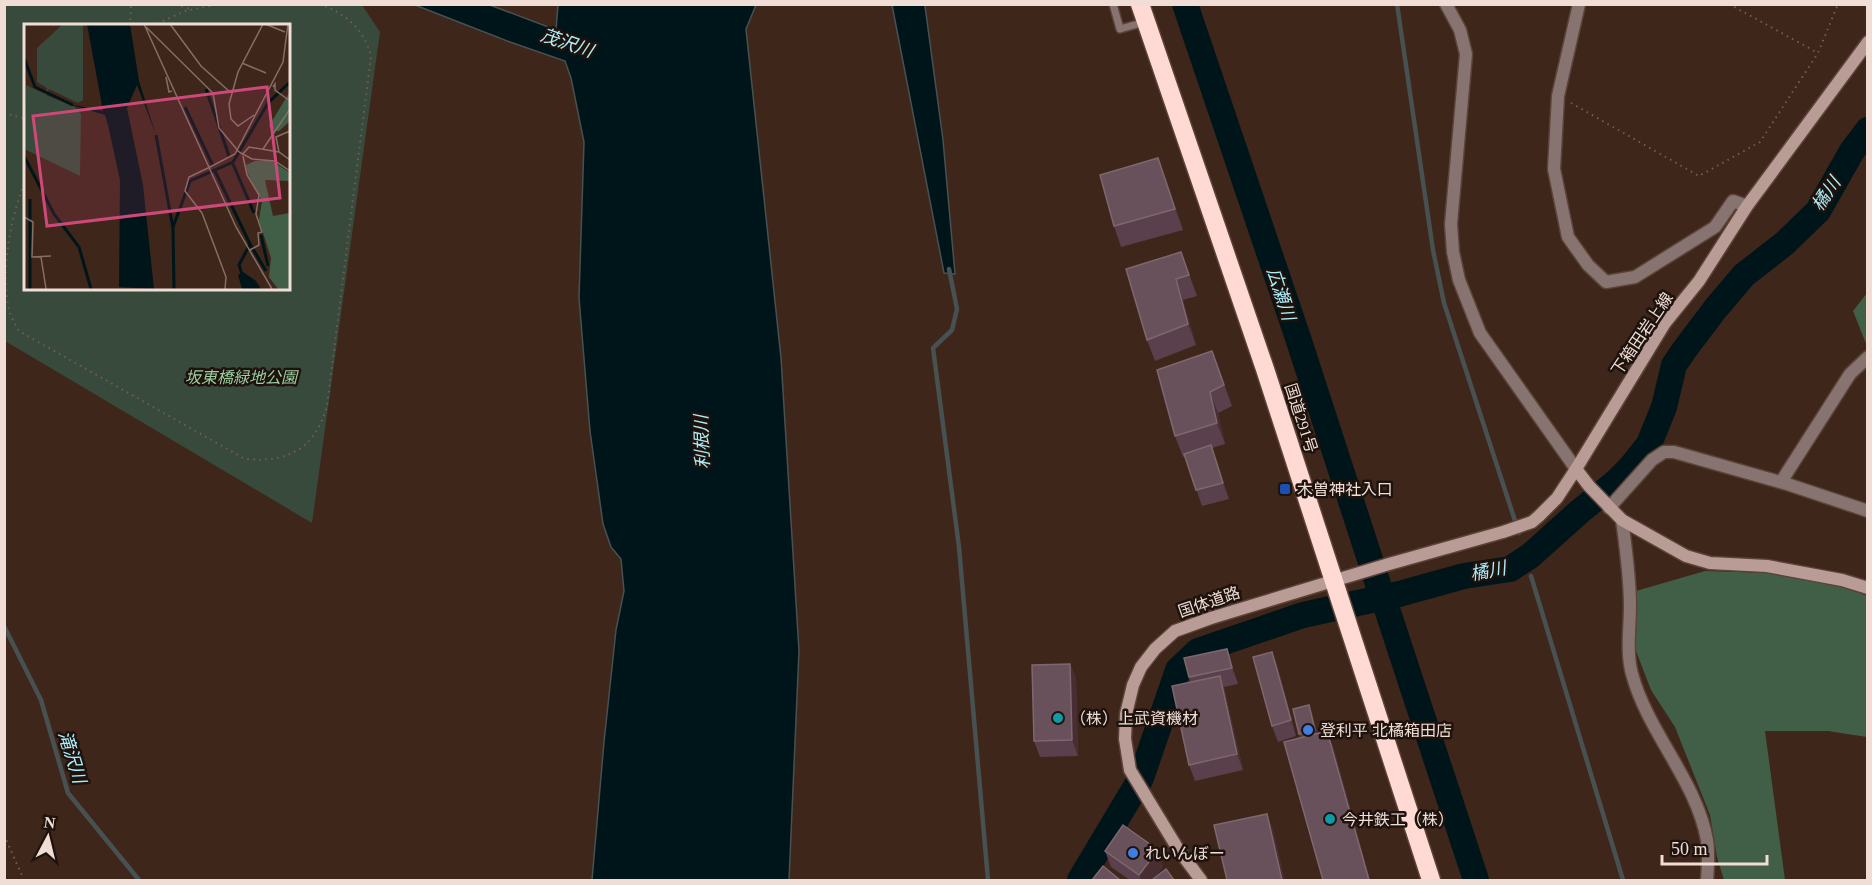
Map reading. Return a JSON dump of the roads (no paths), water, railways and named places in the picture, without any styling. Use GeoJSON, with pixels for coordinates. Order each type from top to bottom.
{"type":"FeatureCollection","features":[{"type":"Feature","properties":{"kind":"highway","name":"国道291号"},"geometry":{"type":"LineString","coordinates":[[1143,13],[1261,358],[1431,880]]}},
{"type":"Feature","properties":{"kind":"main road","name":"下箱田岩上線"},"geometry":{"type":"LineString","coordinates":[[1336,589],[1360,573],[1532,522],[1557,498],[1665,323],[1700,281],[1747,206],[1868,42]]}},
{"type":"Feature","properties":{"kind":"main road"},"geometry":{"type":"LineString","coordinates":[[1576,469],[1622,520],[1686,556],[1710,563],[1767,566],[1842,580],[1868,588]]}},
{"type":"Feature","properties":{"kind":"main road","name":"国体道路"},"geometry":{"type":"LineString","coordinates":[[1201,880],[1178,849],[1130,770],[1126,754],[1126,714],[1132,685],[1141,667],[1161,643],[1175,631],[1211,618],[1336,589]]}},
{"type":"Feature","properties":{"kind":"street"},"geometry":{"type":"LineString","coordinates":[[1446,4],[1460,30],[1466,54],[1450,224],[1453,252],[1460,280],[1480,333],[1576,469]]}},
{"type":"Feature","properties":{"kind":"street"},"geometry":{"type":"LineString","coordinates":[[1579,4],[1558,96],[1554,169],[1568,237],[1588,265],[1606,282],[1635,277],[1715,226],[1733,201],[1747,206]]}},
{"type":"Feature","properties":{"kind":"street"},"geometry":{"type":"LineString","coordinates":[[1781,482],[1850,374],[1868,357]]}},
{"type":"Feature","properties":{"kind":"street"},"geometry":{"type":"LineString","coordinates":[[1607,506],[1652,460],[1664,452],[1674,452],[1781,482],[1868,511]]}},
{"type":"Feature","properties":{"kind":"street"},"geometry":{"type":"LineString","coordinates":[[1622,520],[1629,578],[1631,671],[1638,696],[1693,798],[1702,821],[1707,841],[1707,880]]}},
{"type":"Feature","properties":{"kind":"lane"},"geometry":{"type":"LineString","coordinates":[[1113,4],[1120,29],[1143,13]]}},
{"type":"Feature","properties":{"kind":"water"},"geometry":{"type":"Polygon","coordinates":[[[415,5],[490,5],[556,30],[558,5],[756,5],[746,29],[781,358],[799,651],[789,880],[592,880],[616,630],[624,591],[621,559],[611,547],[603,524],[590,431],[579,298],[584,142],[571,78],[565,61],[415,5]]]}},
{"type":"Feature","properties":{"kind":"water"},"geometry":{"type":"Polygon","coordinates":[[[892,5],[925,5],[943,140],[955,274],[944,273],[892,5]]]}},
{"type":"Feature","properties":{"kind":"waterway","name":"広瀬川"},"geometry":{"type":"LineString","coordinates":[[1185,4],[1378,584]]}},
{"type":"Feature","properties":{"kind":"waterway"},"geometry":{"type":"LineString","coordinates":[[1397,4],[1433,250],[1444,303],[1519,533]]}},
{"type":"Feature","properties":{"kind":"waterway","name":"橘川"},"geometry":{"type":"LineString","coordinates":[[1080,880],[1141,778],[1178,670],[1198,651],[1303,615],[1399,594],[1464,576],[1510,569],[1530,556],[1630,468],[1649,444],[1664,407],[1674,365],[1685,349],[1744,275],[1785,243],[1818,211],[1852,151],[1868,130]]}},
{"type":"Feature","properties":{"kind":"waterway"},"geometry":{"type":"LineString","coordinates":[[949,269],[957,309],[952,330],[933,348],[959,547],[988,880]]}},
{"type":"Feature","properties":{"kind":"waterway"},"geometry":{"type":"LineString","coordinates":[[1531,576],[1623,880]]}},
{"type":"Feature","properties":{"kind":"waterway","name":"広瀬川"},"geometry":{"type":"LineString","coordinates":[[1387,609],[1476,880]]}},
{"type":"Feature","properties":{"kind":"waterway","name":"滝沢川"},"geometry":{"type":"LineString","coordinates":[[4,626],[41,700],[68,793],[139,880]]}},
{"type":"Feature","properties":{"kind":"place","name":"木曽神社入口"},"geometry":{"type":"Point","coordinates":[1285,489]}},
{"type":"Feature","properties":{"kind":"place","name":"（株）上武資機材"},"geometry":{"type":"Point","coordinates":[1058,718]}},
{"type":"Feature","properties":{"kind":"place","name":"登利平 北橘箱田店"},"geometry":{"type":"Point","coordinates":[1308,730]}},
{"type":"Feature","properties":{"kind":"place","name":"今井鉄工（株）"},"geometry":{"type":"Point","coordinates":[1330,819]}},
{"type":"Feature","properties":{"kind":"place","name":"れいんぼー"},"geometry":{"type":"Point","coordinates":[1133,853]}},
{"type":"Feature","properties":{"kind":"water label","name":"茂沢川"},"geometry":{"type":"Point","coordinates":[567,43]}},
{"type":"Feature","properties":{"kind":"water label","name":"利根川"},"geometry":{"type":"Point","coordinates":[702,442]}},
{"type":"Feature","properties":{"kind":"park label","name":"坂東橋緑地公園"},"geometry":{"type":"Point","coordinates":[241,377]}}]}
